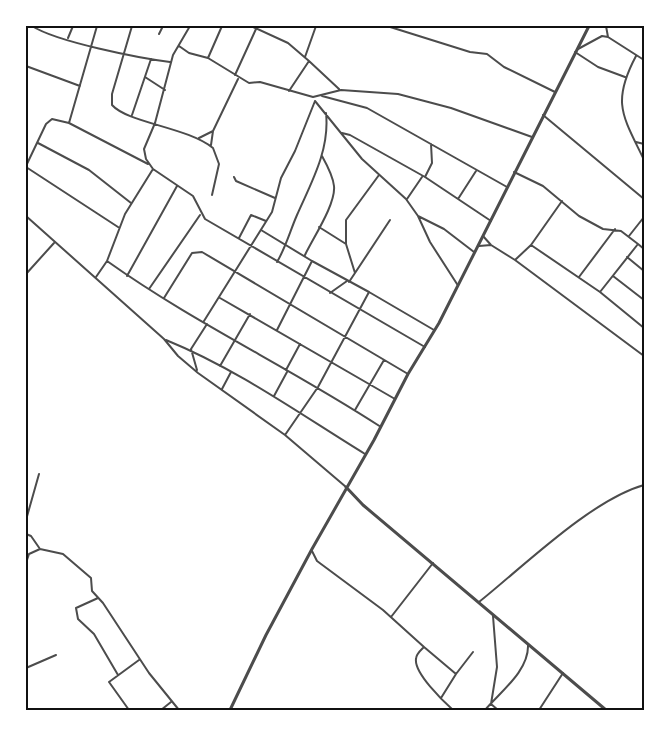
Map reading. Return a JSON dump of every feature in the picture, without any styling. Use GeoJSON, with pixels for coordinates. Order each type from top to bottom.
{"type":"FeatureCollection","features":[{"type":"Feature","properties":{"kind":"street"},"geometry":{"type":"LineString","coordinates":[[32,26],[45,33],[92,46],[172,62]]}},
{"type":"Feature","properties":{"kind":"street"},"geometry":{"type":"LineString","coordinates":[[68,38],[73,26]]}},
{"type":"Feature","properties":{"kind":"street"},"geometry":{"type":"LineString","coordinates":[[69,123],[98,26]]}},
{"type":"Feature","properties":{"kind":"street"},"geometry":{"type":"LineString","coordinates":[[132,26],[111,101],[116,109],[198,138],[211,145],[219,160],[212,195]]}},
{"type":"Feature","properties":{"kind":"street"},"geometry":{"type":"LineString","coordinates":[[159,34],[163,26]]}},
{"type":"Feature","properties":{"kind":"street"},"geometry":{"type":"LineString","coordinates":[[190,26],[172,62],[155,123],[144,149],[150,165],[193,196],[201,214],[303,278],[426,347]]}},
{"type":"Feature","properties":{"kind":"street"},"geometry":{"type":"LineString","coordinates":[[208,58],[222,26]]}},
{"type":"Feature","properties":{"kind":"street"},"geometry":{"type":"LineString","coordinates":[[250,26],[288,43],[341,90]]}},
{"type":"Feature","properties":{"kind":"street"},"geometry":{"type":"LineString","coordinates":[[305,57],[316,26]]}},
{"type":"Feature","properties":{"kind":"street"},"geometry":{"type":"LineString","coordinates":[[387,26],[433,38],[470,52],[487,54],[504,67],[555,92]]}},
{"type":"Feature","properties":{"kind":"street"},"geometry":{"type":"LineString","coordinates":[[230,711],[278,612],[408,374],[435,330],[589,26]]}},
{"type":"Feature","properties":{"kind":"street"},"geometry":{"type":"LineString","coordinates":[[606,26],[608,37]]}},
{"type":"Feature","properties":{"kind":"street"},"geometry":{"type":"LineString","coordinates":[[235,75],[257,28]]}},
{"type":"Feature","properties":{"kind":"street"},"geometry":{"type":"LineString","coordinates":[[575,51],[602,36],[608,37],[645,60]]}},
{"type":"Feature","properties":{"kind":"street"},"geometry":{"type":"LineString","coordinates":[[179,46],[189,53],[208,58],[249,83],[260,82],[289,91],[359,105],[507,187]]}},
{"type":"Feature","properties":{"kind":"street"},"geometry":{"type":"LineString","coordinates":[[575,51],[598,67],[625,77]]}},
{"type":"Feature","properties":{"kind":"street"},"geometry":{"type":"LineString","coordinates":[[636,56],[625,77],[621,106],[628,128],[645,160]]}},
{"type":"Feature","properties":{"kind":"street"},"geometry":{"type":"LineString","coordinates":[[132,115],[151,59]]}},
{"type":"Feature","properties":{"kind":"street"},"geometry":{"type":"LineString","coordinates":[[289,91],[309,61]]}},
{"type":"Feature","properties":{"kind":"street"},"geometry":{"type":"LineString","coordinates":[[26,66],[80,86]]}},
{"type":"Feature","properties":{"kind":"street"},"geometry":{"type":"LineString","coordinates":[[145,76],[165,90]]}},
{"type":"Feature","properties":{"kind":"street"},"geometry":{"type":"LineString","coordinates":[[211,145],[213,131],[239,78]]}},
{"type":"Feature","properties":{"kind":"street"},"geometry":{"type":"LineString","coordinates":[[319,96],[341,90],[398,94],[420,99],[532,137]]}},
{"type":"Feature","properties":{"kind":"street"},"geometry":{"type":"LineString","coordinates":[[311,96],[379,175],[406,199],[418,216],[426,236],[458,284]]}},
{"type":"Feature","properties":{"kind":"street"},"geometry":{"type":"LineString","coordinates":[[204,321],[267,221],[281,178],[296,151],[315,101]]}},
{"type":"Feature","properties":{"kind":"street"},"geometry":{"type":"LineString","coordinates":[[277,262],[287,245],[322,156],[328,126],[326,113]]}},
{"type":"Feature","properties":{"kind":"street"},"geometry":{"type":"LineString","coordinates":[[543,115],[645,198]]}},
{"type":"Feature","properties":{"kind":"street"},"geometry":{"type":"LineString","coordinates":[[118,227],[26,166],[50,119],[69,123],[150,165]]}},
{"type":"Feature","properties":{"kind":"street"},"geometry":{"type":"LineString","coordinates":[[198,138],[213,131]]}},
{"type":"Feature","properties":{"kind":"street"},"geometry":{"type":"LineString","coordinates":[[342,133],[350,135],[424,177],[490,221]]}},
{"type":"Feature","properties":{"kind":"street"},"geometry":{"type":"LineString","coordinates":[[636,142],[645,144]]}},
{"type":"Feature","properties":{"kind":"street"},"geometry":{"type":"LineString","coordinates":[[38,143],[96,175],[132,203]]}},
{"type":"Feature","properties":{"kind":"street"},"geometry":{"type":"LineString","coordinates":[[406,199],[432,163],[431,144]]}},
{"type":"Feature","properties":{"kind":"street"},"geometry":{"type":"LineString","coordinates":[[305,256],[334,191],[332,177],[322,156]]}},
{"type":"Feature","properties":{"kind":"street"},"geometry":{"type":"LineString","coordinates":[[96,277],[107,261],[118,227],[153,169]]}},
{"type":"Feature","properties":{"kind":"street"},"geometry":{"type":"LineString","coordinates":[[458,199],[477,171]]}},
{"type":"Feature","properties":{"kind":"street"},"geometry":{"type":"LineString","coordinates":[[514,172],[539,183],[585,219],[603,229],[615,229],[629,236],[645,249]]}},
{"type":"Feature","properties":{"kind":"street"},"geometry":{"type":"LineString","coordinates":[[355,273],[346,244],[346,220],[379,175]]}},
{"type":"Feature","properties":{"kind":"street"},"geometry":{"type":"LineString","coordinates":[[234,177],[237,181],[275,198]]}},
{"type":"Feature","properties":{"kind":"street"},"geometry":{"type":"LineString","coordinates":[[127,276],[178,185]]}},
{"type":"Feature","properties":{"kind":"street"},"geometry":{"type":"LineString","coordinates":[[515,260],[531,244],[562,201]]}},
{"type":"Feature","properties":{"kind":"street"},"geometry":{"type":"LineString","coordinates":[[149,289],[201,214]]}},
{"type":"Feature","properties":{"kind":"street"},"geometry":{"type":"LineString","coordinates":[[239,238],[251,215],[267,221]]}},
{"type":"Feature","properties":{"kind":"street"},"geometry":{"type":"LineString","coordinates":[[26,216],[164,339],[178,356],[285,435],[346,487],[363,505],[606,711]]}},
{"type":"Feature","properties":{"kind":"street"},"geometry":{"type":"LineString","coordinates":[[418,216],[444,229],[474,252]]}},
{"type":"Feature","properties":{"kind":"street"},"geometry":{"type":"LineString","coordinates":[[629,236],[645,217]]}},
{"type":"Feature","properties":{"kind":"street"},"geometry":{"type":"LineString","coordinates":[[330,293],[348,282],[390,220]]}},
{"type":"Feature","properties":{"kind":"street"},"geometry":{"type":"LineString","coordinates":[[319,226],[346,244]]}},
{"type":"Feature","properties":{"kind":"street"},"geometry":{"type":"LineString","coordinates":[[579,277],[615,229]]}},
{"type":"Feature","properties":{"kind":"street"},"geometry":{"type":"LineString","coordinates":[[261,230],[435,330]]}},
{"type":"Feature","properties":{"kind":"street"},"geometry":{"type":"LineString","coordinates":[[483,236],[491,245],[515,260],[645,356]]}},
{"type":"Feature","properties":{"kind":"street"},"geometry":{"type":"LineString","coordinates":[[26,274],[54,243]]}},
{"type":"Feature","properties":{"kind":"street"},"geometry":{"type":"LineString","coordinates":[[531,244],[600,292],[645,328]]}},
{"type":"Feature","properties":{"kind":"street"},"geometry":{"type":"LineString","coordinates":[[600,292],[638,244]]}},
{"type":"Feature","properties":{"kind":"street"},"geometry":{"type":"LineString","coordinates":[[477,247],[491,245]]}},
{"type":"Feature","properties":{"kind":"street"},"geometry":{"type":"LineString","coordinates":[[163,298],[178,272],[196,251],[236,272],[408,374]]}},
{"type":"Feature","properties":{"kind":"street"},"geometry":{"type":"LineString","coordinates":[[627,256],[645,271]]}},
{"type":"Feature","properties":{"kind":"street"},"geometry":{"type":"LineString","coordinates":[[107,261],[127,276],[232,340],[318,387],[381,427]]}},
{"type":"Feature","properties":{"kind":"street"},"geometry":{"type":"LineString","coordinates":[[277,330],[312,261]]}},
{"type":"Feature","properties":{"kind":"street"},"geometry":{"type":"LineString","coordinates":[[613,276],[645,300]]}},
{"type":"Feature","properties":{"kind":"street"},"geometry":{"type":"LineString","coordinates":[[285,435],[318,387],[369,292]]}},
{"type":"Feature","properties":{"kind":"street"},"geometry":{"type":"LineString","coordinates":[[220,298],[395,399]]}},
{"type":"Feature","properties":{"kind":"street"},"geometry":{"type":"LineString","coordinates":[[220,366],[232,340],[250,314]]}},
{"type":"Feature","properties":{"kind":"street"},"geometry":{"type":"LineString","coordinates":[[198,373],[191,349],[207,324]]}},
{"type":"Feature","properties":{"kind":"street"},"geometry":{"type":"LineString","coordinates":[[164,339],[191,349],[274,396],[365,454]]}},
{"type":"Feature","properties":{"kind":"street"},"geometry":{"type":"LineString","coordinates":[[274,396],[300,344]]}},
{"type":"Feature","properties":{"kind":"street"},"geometry":{"type":"LineString","coordinates":[[178,356],[183,346]]}},
{"type":"Feature","properties":{"kind":"street"},"geometry":{"type":"LineString","coordinates":[[355,410],[384,360]]}},
{"type":"Feature","properties":{"kind":"street"},"geometry":{"type":"LineString","coordinates":[[222,389],[231,372]]}},
{"type":"Feature","properties":{"kind":"street"},"geometry":{"type":"LineString","coordinates":[[26,520],[39,474]]}},
{"type":"Feature","properties":{"kind":"street"},"geometry":{"type":"LineString","coordinates":[[480,602],[603,505],[627,490],[645,485]]}},
{"type":"Feature","properties":{"kind":"street"},"geometry":{"type":"LineString","coordinates":[[26,534],[32,536],[40,549]]}},
{"type":"Feature","properties":{"kind":"street"},"geometry":{"type":"LineString","coordinates":[[26,562],[29,554],[40,549],[63,554],[91,578],[92,591],[178,711]]}},
{"type":"Feature","properties":{"kind":"street"},"geometry":{"type":"LineString","coordinates":[[312,549],[317,561],[391,617],[456,674]]}},
{"type":"Feature","properties":{"kind":"street"},"geometry":{"type":"LineString","coordinates":[[391,617],[433,563]]}},
{"type":"Feature","properties":{"kind":"street"},"geometry":{"type":"LineString","coordinates":[[99,598],[76,608],[78,619],[94,634],[118,675]]}},
{"type":"Feature","properties":{"kind":"street"},"geometry":{"type":"LineString","coordinates":[[26,613],[26,632]]}},
{"type":"Feature","properties":{"kind":"street"},"geometry":{"type":"LineString","coordinates":[[491,704],[498,667],[493,613]]}},
{"type":"Feature","properties":{"kind":"street"},"geometry":{"type":"LineString","coordinates":[[485,711],[528,658],[528,643]]}},
{"type":"Feature","properties":{"kind":"street"},"geometry":{"type":"LineString","coordinates":[[424,646],[417,655],[417,664],[423,678],[453,711]]}},
{"type":"Feature","properties":{"kind":"street"},"geometry":{"type":"LineString","coordinates":[[441,698],[473,651]]}},
{"type":"Feature","properties":{"kind":"street"},"geometry":{"type":"LineString","coordinates":[[26,668],[56,655]]}},
{"type":"Feature","properties":{"kind":"street"},"geometry":{"type":"LineString","coordinates":[[129,711],[109,684],[140,660]]}},
{"type":"Feature","properties":{"kind":"street"},"geometry":{"type":"LineString","coordinates":[[539,711],[563,673]]}},
{"type":"Feature","properties":{"kind":"street"},"geometry":{"type":"LineString","coordinates":[[161,711],[171,702]]}},
{"type":"Feature","properties":{"kind":"street"},"geometry":{"type":"LineString","coordinates":[[491,704],[498,711]]}}]}
